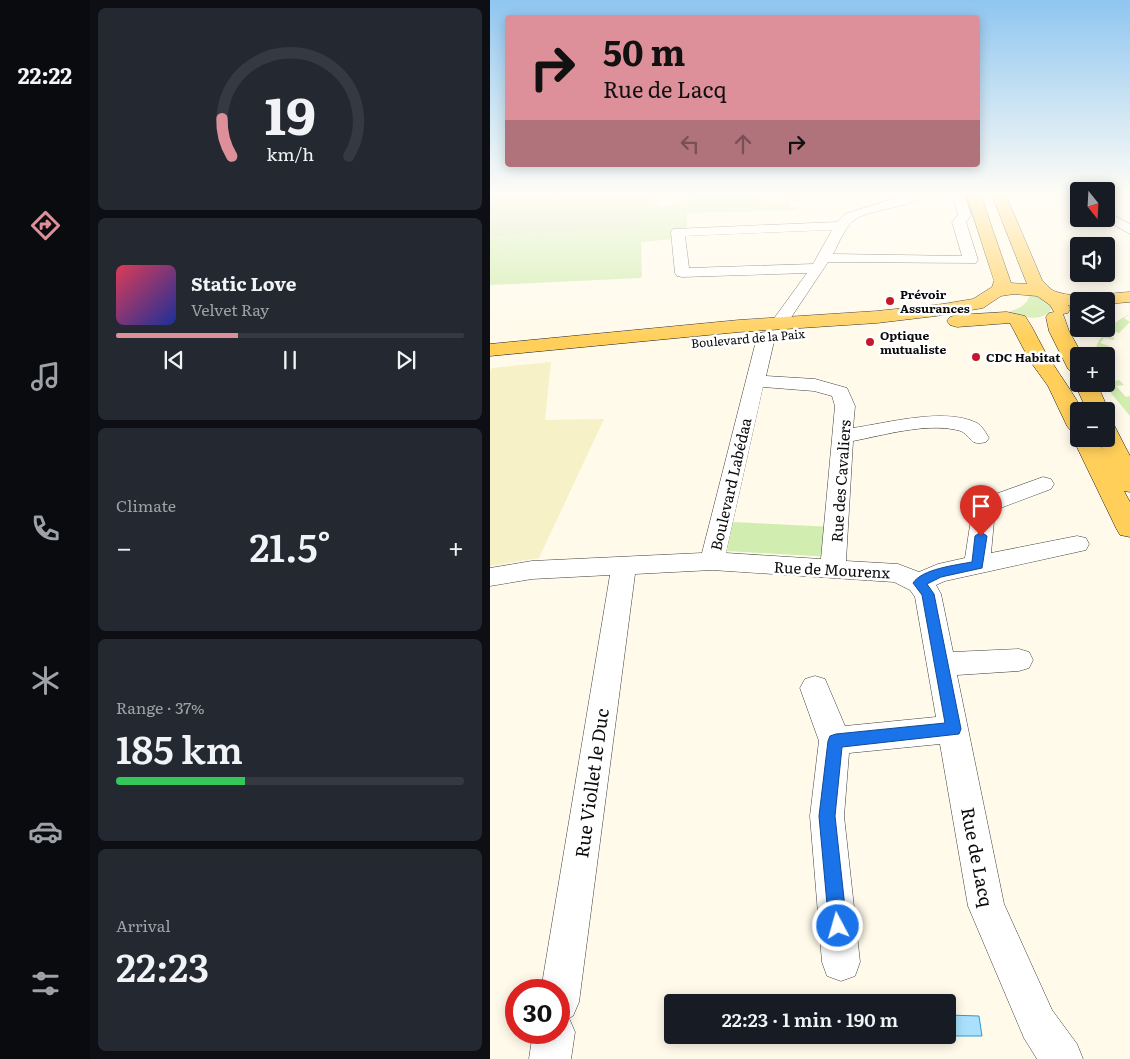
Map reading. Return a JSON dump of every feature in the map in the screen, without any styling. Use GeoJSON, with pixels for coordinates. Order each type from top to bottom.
{"type":"FeatureCollection","features":[{"type":"Feature","properties":{"kind":"main road"},"geometry":{"type":"LineString","coordinates":[[990,242],[1003,281],[993,295],[990,309],[1013,319],[1026,332],[1040,362],[1058,385],[1070,408]]}},
{"type":"Feature","properties":{"kind":"main road"},"geometry":{"type":"LineString","coordinates":[[1018,242],[1034,281],[1059,304],[1059,331],[1070,352]]}},
{"type":"Feature","properties":{"kind":"main road","name":"Boulevard de la Paix"},"geometry":{"type":"LineString","coordinates":[[490,350],[777,324],[922,312],[978,304],[993,295],[1026,289],[1059,304],[1041,321],[1013,319],[882,326],[777,324],[490,362]]}},
{"type":"Feature","properties":{"kind":"main road"},"geometry":{"type":"LineString","coordinates":[[1059,304],[1075,300],[1130,298]]}},
{"type":"Feature","properties":{"kind":"main road"},"geometry":{"type":"LineString","coordinates":[[1115,301],[1130,298]]}},
{"type":"Feature","properties":{"kind":"main road"},"geometry":{"type":"LineString","coordinates":[[1089,447],[1130,528]]}},
{"type":"Feature","properties":{"kind":"main road"},"geometry":{"type":"LineString","coordinates":[[1114,447],[1130,484]]}},
{"type":"Feature","properties":{"kind":"street"},"geometry":{"type":"LineString","coordinates":[[679,242],[682,273],[821,263],[971,260],[965,242]]}},
{"type":"Feature","properties":{"kind":"street"},"geometry":{"type":"LineString","coordinates":[[777,324],[821,263],[832,242]]}},
{"type":"Feature","properties":{"kind":"street","name":"Boulevard Labédaa"},"geometry":{"type":"LineString","coordinates":[[490,577],[532,570],[712,561],[754,381],[777,324]]}},
{"type":"Feature","properties":{"kind":"street","name":"Rue des Cavaliers"},"geometry":{"type":"LineString","coordinates":[[754,381],[815,385],[840,392],[845,406],[834,568]]}},
{"type":"Feature","properties":{"kind":"street"},"geometry":{"type":"LineString","coordinates":[[843,436],[926,423],[964,426],[970,428],[979,438]]}},
{"type":"Feature","properties":{"kind":"street"},"geometry":{"type":"LineString","coordinates":[[978,565],[984,506],[1043,484]]}},
{"type":"Feature","properties":{"kind":"street"},"geometry":{"type":"LineString","coordinates":[[919,583],[938,573],[1077,544]]}},
{"type":"Feature","properties":{"kind":"street","name":"Rue de Mourenx"},"geometry":{"type":"LineString","coordinates":[[712,561],[898,573],[919,583]]}},
{"type":"Feature","properties":{"kind":"street","name":"Rue Viollet le Duc"},"geometry":{"type":"LineString","coordinates":[[562,979],[624,564]]}},
{"type":"Feature","properties":{"kind":"street","name":"Rue de Lacq"},"geometry":{"type":"LineString","coordinates":[[919,583],[928,594],[986,906],[1038,1024],[1062,1059]]}},
{"type":"Feature","properties":{"kind":"street"},"geometry":{"type":"LineString","coordinates":[[942,664],[1020,660]]}},
{"type":"Feature","properties":{"kind":"street"},"geometry":{"type":"LineString","coordinates":[[815,688],[836,741],[827,816],[842,962]]}},
{"type":"Feature","properties":{"kind":"street"},"geometry":{"type":"LineString","coordinates":[[836,741],[954,729]]}},
{"type":"Feature","properties":{"kind":"street"},"geometry":{"type":"LineString","coordinates":[[550,1059],[552,1044]]}},
{"type":"Feature","properties":{"kind":"shaded area"},"geometry":{"type":"Polygon","coordinates":[[[551,362],[545,420],[604,419],[539,558],[490,566],[490,372],[492,368],[551,362]]]}},
{"type":"Feature","properties":{"kind":"green space"},"geometry":{"type":"Polygon","coordinates":[[[490,242],[641,242],[642,277],[640,278],[490,285],[490,242]]]}},
{"type":"Feature","properties":{"kind":"green space"},"geometry":{"type":"Polygon","coordinates":[[[1030,293],[1045,298],[1052,308],[1048,313],[1031,318],[1006,313],[1024,304],[1030,293]]]}},
{"type":"Feature","properties":{"kind":"green space"},"geometry":{"type":"Polygon","coordinates":[[[1130,314],[1124,318],[1130,322],[1119,333],[1115,332],[1115,323],[1130,314]]]}},
{"type":"Feature","properties":{"kind":"green space"},"geometry":{"type":"Polygon","coordinates":[[[1101,337],[1115,338],[1113,340],[1104,338],[1100,343],[1109,347],[1097,347],[1101,337]]]}},
{"type":"Feature","properties":{"kind":"green space"},"geometry":{"type":"Polygon","coordinates":[[[1119,380],[1124,385],[1116,386],[1126,397],[1130,396],[1130,416],[1110,392],[1115,392],[1115,381],[1119,380]]]}},
{"type":"Feature","properties":{"kind":"green space"},"geometry":{"type":"Polygon","coordinates":[[[733,522],[834,527],[831,557],[727,551],[733,522]]]}},
{"type":"Feature","properties":{"kind":"water"},"geometry":{"type":"Polygon","coordinates":[[[956,1015],[979,1016],[982,1036],[956,1036],[956,1015]]]}},
{"type":"Feature","properties":{"kind":"place","name":"Prévoir Assurances"},"geometry":{"type":"Point","coordinates":[890,301]}},
{"type":"Feature","properties":{"kind":"place","name":"Optique mutualiste"},"geometry":{"type":"Point","coordinates":[870,342]}},
{"type":"Feature","properties":{"kind":"place","name":"CDC Habitat"},"geometry":{"type":"Point","coordinates":[976,357]}},
{"type":"Feature","properties":{"kind":"route"},"geometry":{"type":"LineString","coordinates":[[838,926],[827,816],[836,741],[954,729],[928,594],[919,583],[938,573],[978,565],[981,536]]}}]}
